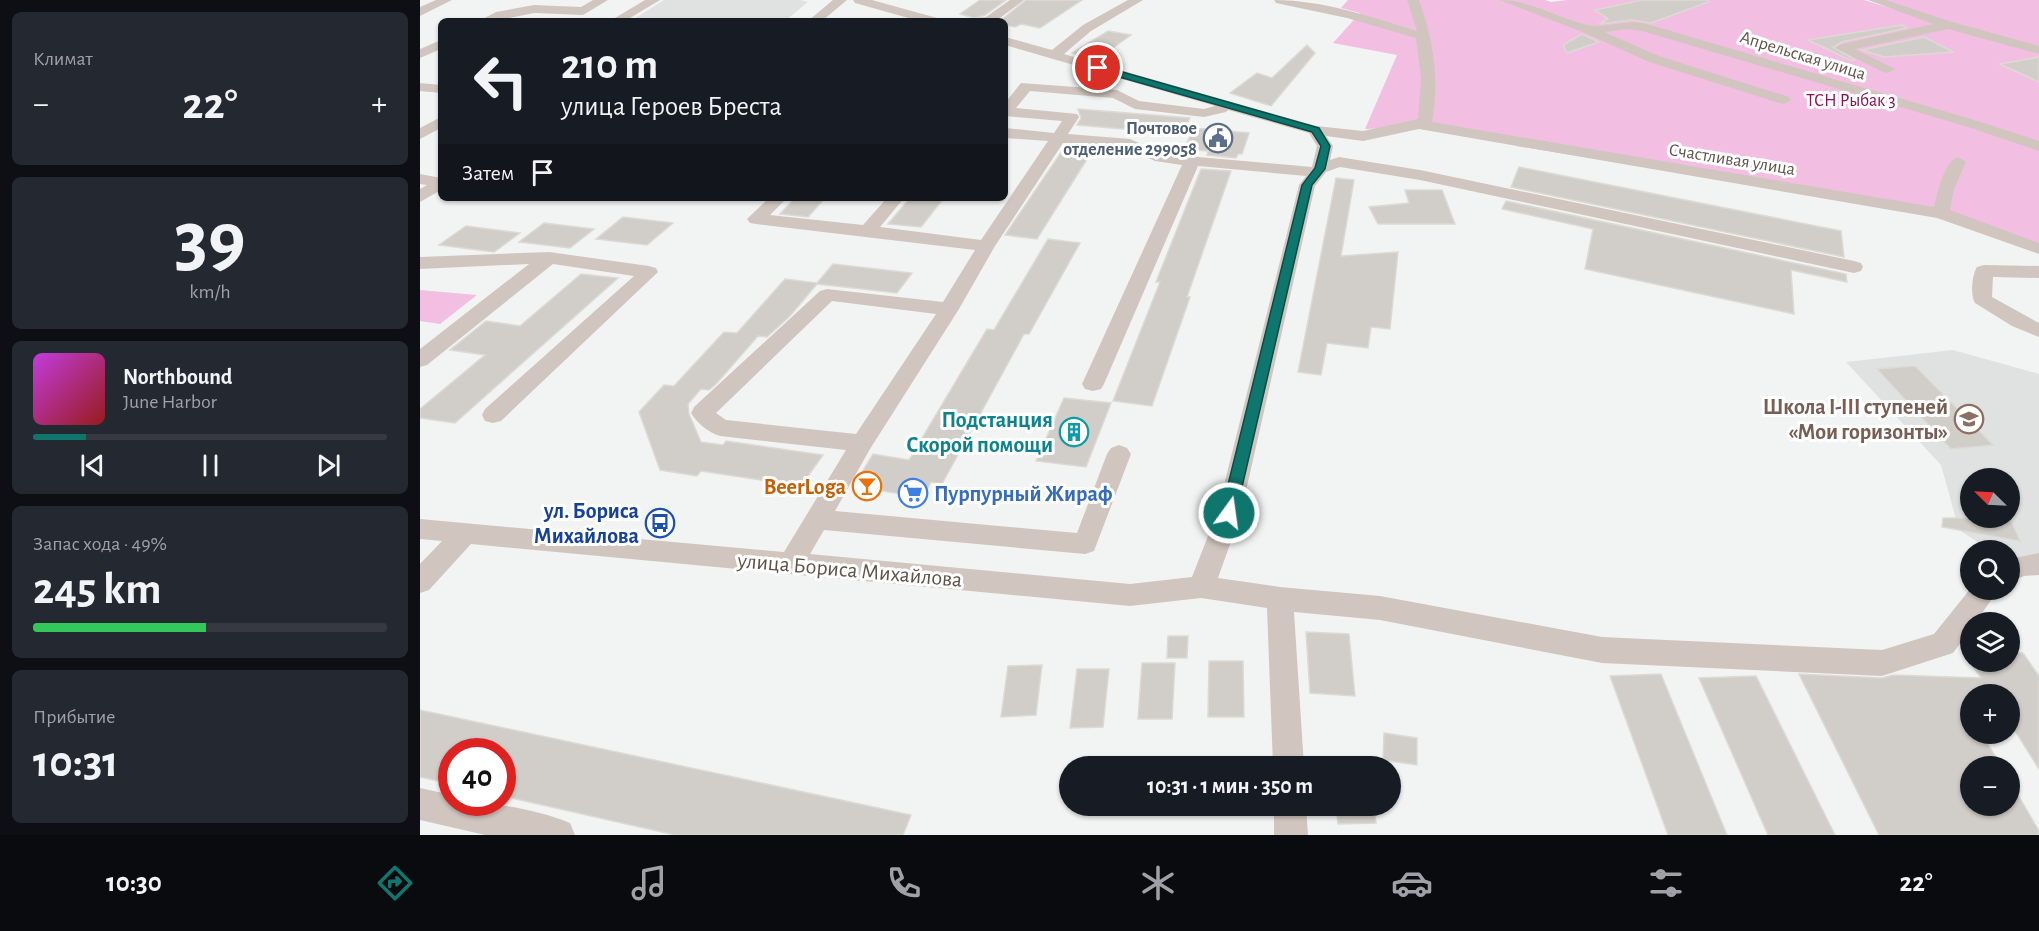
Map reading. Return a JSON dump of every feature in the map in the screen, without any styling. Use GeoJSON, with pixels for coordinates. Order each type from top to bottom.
{"type":"FeatureCollection","features":[{"type":"Feature","properties":{"kind":"street"},"geometry":{"type":"LineString","coordinates":[[420,12],[446,0]]}},
{"type":"Feature","properties":{"kind":"street"},"geometry":{"type":"LineString","coordinates":[[492,18],[534,9],[583,11],[602,0]]}},
{"type":"Feature","properties":{"kind":"street"},"geometry":{"type":"LineString","coordinates":[[621,18],[654,0]]}},
{"type":"Feature","properties":{"kind":"street"},"geometry":{"type":"LineString","coordinates":[[818,18],[841,0]]}},
{"type":"Feature","properties":{"kind":"street"},"geometry":{"type":"LineString","coordinates":[[859,0],[922,18]]}},
{"type":"Feature","properties":{"kind":"street"},"geometry":{"type":"LineString","coordinates":[[992,18],[1018,0]]}},
{"type":"Feature","properties":{"kind":"street"},"geometry":{"type":"LineString","coordinates":[[1055,55],[1087,28],[1137,0]]}},
{"type":"Feature","properties":{"kind":"street"},"geometry":{"type":"LineString","coordinates":[[1280,0],[1380,22],[1422,36]]}},
{"type":"Feature","properties":{"kind":"street"},"geometry":{"type":"LineString","coordinates":[[1008,42],[1315,130],[1363,136],[1425,122],[1428,105],[1426,50],[1422,36],[1424,30],[1413,0]]}},
{"type":"Feature","properties":{"kind":"street"},"geometry":{"type":"LineString","coordinates":[[1505,0],[1588,30],[1654,59],[1784,100]]}},
{"type":"Feature","properties":{"kind":"street"},"geometry":{"type":"LineString","coordinates":[[1524,6],[1549,0]]}},
{"type":"Feature","properties":{"kind":"street"},"geometry":{"type":"LineString","coordinates":[[1874,0],[1949,25],[2039,50]]}},
{"type":"Feature","properties":{"kind":"street","name":"Апрельская улица"},"geometry":{"type":"LineString","coordinates":[[1588,30],[1627,25],[1643,27],[1973,124],[2039,146]]}},
{"type":"Feature","properties":{"kind":"street"},"geometry":{"type":"LineString","coordinates":[[1888,69],[1842,48],[1949,25]]}},
{"type":"Feature","properties":{"kind":"street"},"geometry":{"type":"LineString","coordinates":[[420,54],[438,45]]}},
{"type":"Feature","properties":{"kind":"street"},"geometry":{"type":"LineString","coordinates":[[1008,107],[1026,86],[1117,94],[1135,105],[1204,113],[1216,112],[1228,105]]}},
{"type":"Feature","properties":{"kind":"street"},"geometry":{"type":"LineString","coordinates":[[420,87],[438,89]]}},
{"type":"Feature","properties":{"kind":"street"},"geometry":{"type":"LineString","coordinates":[[791,564],[862,443],[950,309],[986,246],[1072,117],[1008,111]]}},
{"type":"Feature","properties":{"kind":"street"},"geometry":{"type":"LineString","coordinates":[[420,134],[438,124]]}},
{"type":"Feature","properties":{"kind":"street"},"geometry":{"type":"LineString","coordinates":[[1201,587],[1229,513],[1307,185],[1326,168],[1414,124]]}},
{"type":"Feature","properties":{"kind":"street","name":"Счастливая улица"},"geometry":{"type":"LineString","coordinates":[[1414,124],[1941,213],[2039,249]]}},
{"type":"Feature","properties":{"kind":"street"},"geometry":{"type":"LineString","coordinates":[[1315,130],[1325,146],[1326,168]]}},
{"type":"Feature","properties":{"kind":"street"},"geometry":{"type":"LineString","coordinates":[[1008,133],[1130,144],[1161,158],[1420,175],[1854,267]]}},
{"type":"Feature","properties":{"kind":"street"},"geometry":{"type":"LineString","coordinates":[[1094,384],[1192,161]]}},
{"type":"Feature","properties":{"kind":"street"},"geometry":{"type":"LineString","coordinates":[[1941,213],[1946,189],[1958,162]]}},
{"type":"Feature","properties":{"kind":"street"},"geometry":{"type":"LineString","coordinates":[[420,179],[432,180],[438,183]]}},
{"type":"Feature","properties":{"kind":"street"},"geometry":{"type":"LineString","coordinates":[[420,197],[438,185]]}},
{"type":"Feature","properties":{"kind":"street"},"geometry":{"type":"LineString","coordinates":[[775,201],[756,219],[986,246]]}},
{"type":"Feature","properties":{"kind":"street"},"geometry":{"type":"LineString","coordinates":[[867,231],[893,201]]}},
{"type":"Feature","properties":{"kind":"street"},"geometry":{"type":"LineString","coordinates":[[420,263],[549,258],[649,272],[493,415]]}},
{"type":"Feature","properties":{"kind":"street"},"geometry":{"type":"LineString","coordinates":[[420,360],[549,258]]}},
{"type":"Feature","properties":{"kind":"street"},"geometry":{"type":"LineString","coordinates":[[2039,272],[1984,271],[1982,299],[2019,322],[2039,331]]}},
{"type":"Feature","properties":{"kind":"street"},"geometry":{"type":"LineString","coordinates":[[862,443],[720,428],[702,413],[827,295],[950,309]]}},
{"type":"Feature","properties":{"kind":"street"},"geometry":{"type":"LineString","coordinates":[[818,519],[1084,544],[1119,454]]}},
{"type":"Feature","properties":{"kind":"street","name":"улица Бориса Михайлова"},"geometry":{"type":"LineString","coordinates":[[420,529],[1130,595],[1201,587],[1280,599],[1380,608],[1602,650],[1882,663],[1943,644],[1977,600]]}},
{"type":"Feature","properties":{"kind":"street"},"geometry":{"type":"LineString","coordinates":[[420,582],[465,534]]}},
{"type":"Feature","properties":{"kind":"street"},"geometry":{"type":"LineString","coordinates":[[2020,566],[2039,564]]}},
{"type":"Feature","properties":{"kind":"street"},"geometry":{"type":"LineString","coordinates":[[1280,599],[1288,756]]}},
{"type":"Feature","properties":{"kind":"street"},"geometry":{"type":"LineString","coordinates":[[420,804],[558,835]]}},
{"type":"Feature","properties":{"kind":"street"},"geometry":{"type":"LineString","coordinates":[[1290,816],[1291,835]]}},
{"type":"Feature","properties":{"kind":"shaded area"},"geometry":{"type":"Polygon","coordinates":[[[664,0],[800,0],[808,2],[789,18],[636,18],[664,0]]]}},
{"type":"Feature","properties":{"kind":"shaded area","name":"Школа I-III ступеней «Мои горизонты»"},"geometry":{"type":"Polygon","coordinates":[[[1953,350],[2039,374],[2039,572],[2020,567],[2020,540],[1974,540],[1959,530],[1941,465],[1846,362],[1953,350]]]}},
{"type":"Feature","properties":{"kind":"green space","name":"ТСН Рыбак 3"},"geometry":{"type":"Polygon","coordinates":[[[1348,0],[1545,0],[1551,2],[1567,0],[1864,0],[2039,54],[2039,251],[1947,218],[1914,211],[1516,146],[1511,142],[1431,126],[1365,129],[1397,55],[1333,43],[1360,13],[1341,8],[1348,0]]]}},
{"type":"Feature","properties":{"kind":"green space"},"geometry":{"type":"Polygon","coordinates":[[[1880,0],[2039,0],[2039,47],[1946,22],[1880,0]]]}},
{"type":"Feature","properties":{"kind":"green space"},"geometry":{"type":"Polygon","coordinates":[[[420,290],[477,295],[440,324],[420,321],[420,290]]]}},
{"type":"Feature","properties":{"kind":"building"},"geometry":{"type":"Polygon","coordinates":[[[980,0],[1006,0],[985,15],[974,18],[960,14],[980,0]]]}},
{"type":"Feature","properties":{"kind":"building"},"geometry":{"type":"Polygon","coordinates":[[[1026,0],[1082,0],[1040,28],[1021,24],[1015,27],[1008,26],[1008,18],[1004,18],[1026,0]]]}},
{"type":"Feature","properties":{"kind":"building"},"geometry":{"type":"Polygon","coordinates":[[[1642,0],[1708,0],[1708,2],[1651,23],[1631,20],[1599,24],[1608,19],[1595,10],[1642,0]]]}},
{"type":"Feature","properties":{"kind":"building"},"geometry":{"type":"Polygon","coordinates":[[[1902,25],[1907,28],[1842,42],[1833,47],[1855,60],[1852,61],[1808,40],[1902,25]]]}},
{"type":"Feature","properties":{"kind":"building"},"geometry":{"type":"Polygon","coordinates":[[[1108,31],[1131,35],[1096,60],[1072,53],[1108,31]]]}},
{"type":"Feature","properties":{"kind":"building"},"geometry":{"type":"Polygon","coordinates":[[[1582,34],[1599,42],[1567,53],[1563,45],[1582,34]]]}},
{"type":"Feature","properties":{"kind":"building"},"geometry":{"type":"Polygon","coordinates":[[[1924,37],[1953,52],[1884,57],[1862,50],[1924,37]]]}},
{"type":"Feature","properties":{"kind":"building"},"geometry":{"type":"Polygon","coordinates":[[[1307,45],[1315,53],[1271,106],[1230,93],[1257,73],[1272,78],[1307,45]]]}},
{"type":"Feature","properties":{"kind":"building"},"geometry":{"type":"Polygon","coordinates":[[[2039,57],[2039,82],[2000,64],[2039,57]]]}},
{"type":"Feature","properties":{"kind":"building"},"geometry":{"type":"Polygon","coordinates":[[[1078,109],[1190,118],[1182,134],[1077,125],[1081,118],[1078,109]]]}},
{"type":"Feature","properties":{"kind":"building"},"geometry":{"type":"Polygon","coordinates":[[[1194,128],[1249,133],[1242,154],[1238,154],[1236,158],[1207,155],[1208,151],[1184,149],[1194,128]]]}},
{"type":"Feature","properties":{"kind":"building"},"geometry":{"type":"Polygon","coordinates":[[[1066,145],[1094,148],[1037,239],[1005,235],[1066,145]]]}},
{"type":"Feature","properties":{"kind":"building"},"geometry":{"type":"Polygon","coordinates":[[[1519,167],[1841,231],[1844,257],[1511,187],[1519,167]]]}},
{"type":"Feature","properties":{"kind":"building"},"geometry":{"type":"Polygon","coordinates":[[[1201,169],[1231,171],[1152,406],[1113,401],[1160,282],[1156,282],[1201,169]]]}},
{"type":"Feature","properties":{"kind":"building"},"geometry":{"type":"Polygon","coordinates":[[[1336,178],[1354,180],[1341,256],[1398,252],[1390,329],[1371,327],[1368,348],[1327,343],[1321,375],[1298,372],[1336,178]]]}},
{"type":"Feature","properties":{"kind":"building"},"geometry":{"type":"Polygon","coordinates":[[[1405,190],[1442,190],[1455,224],[1378,224],[1369,207],[1409,203],[1405,190]]]}},
{"type":"Feature","properties":{"kind":"building"},"geometry":{"type":"Polygon","coordinates":[[[792,201],[822,201],[808,217],[780,214],[792,201]]]}},
{"type":"Feature","properties":{"kind":"building"},"geometry":{"type":"Polygon","coordinates":[[[907,201],[942,201],[921,227],[888,224],[907,201]]]}},
{"type":"Feature","properties":{"kind":"building"},"geometry":{"type":"Polygon","coordinates":[[[1506,201],[1846,274],[1847,282],[1791,270],[1794,314],[1585,269],[1593,229],[1502,209],[1506,201]]]}},
{"type":"Feature","properties":{"kind":"building"},"geometry":{"type":"Polygon","coordinates":[[[623,217],[673,223],[647,245],[596,239],[623,217]]]}},
{"type":"Feature","properties":{"kind":"building"},"geometry":{"type":"Polygon","coordinates":[[[544,223],[594,229],[570,248],[519,242],[544,223]]]}},
{"type":"Feature","properties":{"kind":"building"},"geometry":{"type":"Polygon","coordinates":[[[466,226],[520,233],[494,252],[439,245],[466,226]]]}},
{"type":"Feature","properties":{"kind":"building"},"geometry":{"type":"Polygon","coordinates":[[[1048,239],[1080,243],[1029,334],[1024,334],[942,484],[931,482],[923,497],[853,487],[873,454],[909,460],[987,329],[994,330],[1048,239]]]}},
{"type":"Feature","properties":{"kind":"building"},"geometry":{"type":"Polygon","coordinates":[[[833,264],[912,273],[897,293],[817,284],[790,316],[767,337],[758,336],[717,383],[709,390],[701,389],[688,404],[689,414],[701,442],[723,445],[726,441],[823,455],[801,486],[701,471],[697,476],[660,470],[639,412],[664,385],[674,386],[724,332],[737,333],[785,279],[817,283],[833,264]]]}},
{"type":"Feature","properties":{"kind":"building"},"geometry":{"type":"Polygon","coordinates":[[[581,274],[618,278],[455,423],[420,418],[420,409],[485,355],[450,350],[486,321],[520,326],[581,274]]]}},
{"type":"Feature","properties":{"kind":"building","name":"Школа I-III ступеней «Мои горизонты»"},"geometry":{"type":"Polygon","coordinates":[[[1915,366],[1993,445],[1951,449],[1877,369],[1915,366]]]}},
{"type":"Feature","properties":{"kind":"building","name":"Подстанция Скорой помощи"},"geometry":{"type":"Polygon","coordinates":[[[1064,398],[1111,403],[1086,467],[1036,461],[1064,398]]]}},
{"type":"Feature","properties":{"kind":"building"},"geometry":{"type":"Polygon","coordinates":[[[1943,518],[1960,518],[1960,528],[2014,528],[2020,540],[2014,540],[1942,527],[1943,518]]]}},
{"type":"Feature","properties":{"kind":"building"},"geometry":{"type":"Polygon","coordinates":[[[1306,632],[1349,634],[1355,696],[1310,693],[1306,632]]]}},
{"type":"Feature","properties":{"kind":"building"},"geometry":{"type":"Polygon","coordinates":[[[1168,636],[1188,636],[1187,658],[1167,658],[1168,636]]]}},
{"type":"Feature","properties":{"kind":"building"},"geometry":{"type":"Polygon","coordinates":[[[2020,653],[2023,653],[2039,676],[2039,769],[2020,739],[2020,684],[1960,684],[1960,744],[1988,744],[1995,756],[1960,756],[1960,816],[2020,816],[2020,798],[2039,831],[2039,835],[1879,835],[1799,674],[1882,678],[1893,675],[1981,678],[1977,672],[2020,672],[2020,653]]]}},
{"type":"Feature","properties":{"kind":"building"},"geometry":{"type":"Polygon","coordinates":[[[1209,661],[1243,661],[1244,717],[1208,717],[1209,661]]]}},
{"type":"Feature","properties":{"kind":"building"},"geometry":{"type":"Polygon","coordinates":[[[1142,663],[1175,663],[1172,719],[1138,719],[1142,663]]]}},
{"type":"Feature","properties":{"kind":"building"},"geometry":{"type":"Polygon","coordinates":[[[1042,665],[1036,715],[1001,717],[1008,666],[1042,665]]]}},
{"type":"Feature","properties":{"kind":"building"},"geometry":{"type":"Polygon","coordinates":[[[1077,669],[1109,669],[1103,727],[1070,728],[1077,669]]]}},
{"type":"Feature","properties":{"kind":"building"},"geometry":{"type":"Polygon","coordinates":[[[1661,674],[1727,835],[1668,835],[1610,676],[1661,674]]]}},
{"type":"Feature","properties":{"kind":"building"},"geometry":{"type":"Polygon","coordinates":[[[1756,676],[1835,835],[1768,835],[1699,678],[1756,676]]]}},
{"type":"Feature","properties":{"kind":"building"},"geometry":{"type":"Polygon","coordinates":[[[420,710],[911,815],[903,835],[675,835],[516,799],[516,738],[438,738],[438,781],[420,777],[420,710]]]}},
{"type":"Feature","properties":{"kind":"building"},"geometry":{"type":"Polygon","coordinates":[[[1384,733],[1417,738],[1417,765],[1401,763],[1401,756],[1383,756],[1384,733]]]}},
{"type":"Feature","properties":{"kind":"building"},"geometry":{"type":"Polygon","coordinates":[[[1337,816],[1375,816],[1376,823],[1338,824],[1337,816]]]}},
{"type":"Feature","properties":{"kind":"place","name":"Почтовое отделение 299058"},"geometry":{"type":"Point","coordinates":[1218,138]}},
{"type":"Feature","properties":{"kind":"place","name":"Школа I-III ступеней «Мои горизонты»"},"geometry":{"type":"Point","coordinates":[1969,419]}},
{"type":"Feature","properties":{"kind":"place","name":"Подстанция Скорой помощи"},"geometry":{"type":"Point","coordinates":[1074,432]}},
{"type":"Feature","properties":{"kind":"place","name":"BeerLoga"},"geometry":{"type":"Point","coordinates":[867,486]}},
{"type":"Feature","properties":{"kind":"place","name":"Пурпурный Жираф"},"geometry":{"type":"Point","coordinates":[913,493]}},
{"type":"Feature","properties":{"kind":"place","name":"ул. Бориса Михайлова"},"geometry":{"type":"Point","coordinates":[660,523]}},
{"type":"Feature","properties":{"kind":"route"},"geometry":{"type":"LineString","coordinates":[[1098,68],[1315,130],[1325,146],[1320,169],[1307,185],[1229,513]]}}]}
